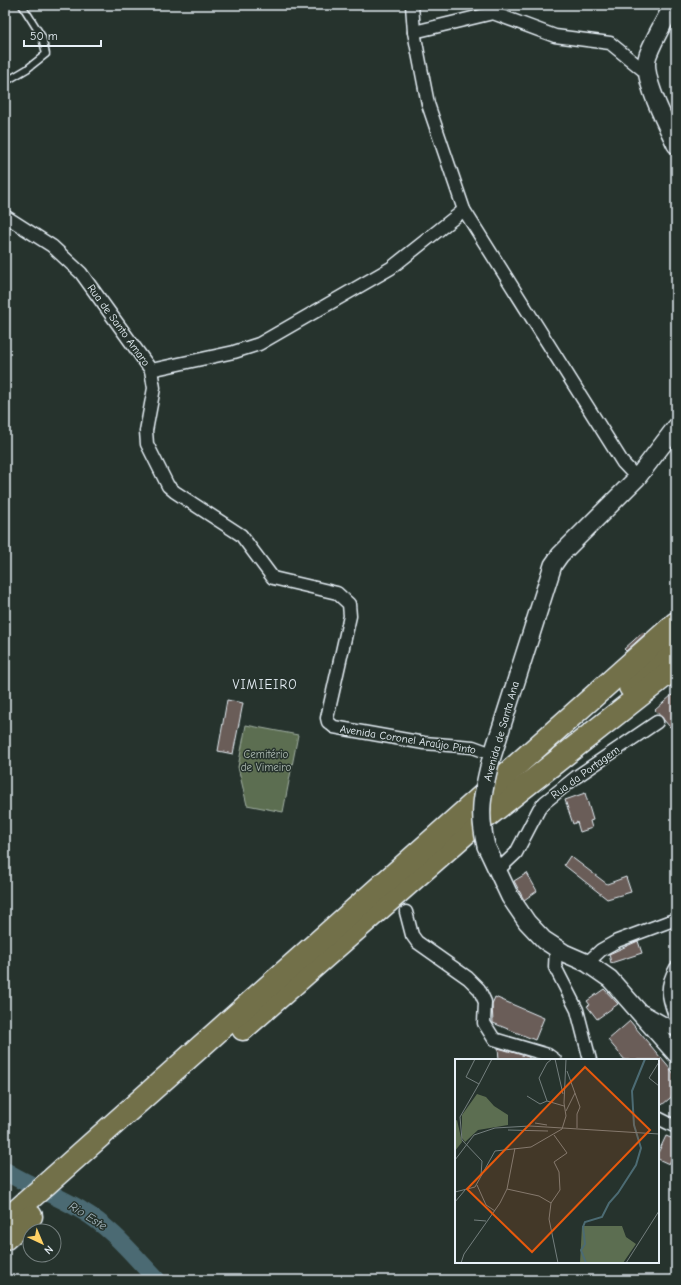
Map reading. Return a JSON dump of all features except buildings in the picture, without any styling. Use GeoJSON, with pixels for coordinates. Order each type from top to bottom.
{"type":"FeatureCollection","features":[{"type":"Feature","properties":{"kind":"highway"},"geometry":{"type":"LineString","coordinates":[[5,1239],[96,1149],[554,732],[676,623]]}},
{"type":"Feature","properties":{"kind":"highway"},"geometry":{"type":"LineString","coordinates":[[554,732],[597,706],[676,636]]}},
{"type":"Feature","properties":{"kind":"highway"},"geometry":{"type":"LineString","coordinates":[[572,748],[590,724],[676,647]]}},
{"type":"Feature","properties":{"kind":"highway"},"geometry":{"type":"LineString","coordinates":[[5,1221],[96,1149],[466,833],[572,748],[676,668]]}},
{"type":"Feature","properties":{"kind":"street"},"geometry":{"type":"LineString","coordinates":[[412,5],[414,32],[428,104],[464,210],[623,463],[637,478]]}},
{"type":"Feature","properties":{"kind":"street"},"geometry":{"type":"LineString","coordinates":[[673,5],[647,56],[648,74],[652,92],[676,145]]}},
{"type":"Feature","properties":{"kind":"street"},"geometry":{"type":"LineString","coordinates":[[414,32],[494,13],[555,36],[610,43],[648,74]]}},
{"type":"Feature","properties":{"kind":"street"},"geometry":{"type":"LineString","coordinates":[[151,370],[234,352],[258,344],[391,268],[464,210]]}},
{"type":"Feature","properties":{"kind":"street","name":"Rua de Santo Amaro"},"geometry":{"type":"LineString","coordinates":[[5,216],[52,246],[81,273],[151,370],[154,388],[146,431],[147,444],[168,486],[241,535],[273,578],[336,593],[349,604]]}},
{"type":"Feature","properties":{"kind":"street","name":"Avenida de Santa Ana"},"geometry":{"type":"LineString","coordinates":[[676,427],[637,478],[560,554],[553,565],[491,758],[481,802],[482,828],[486,846],[510,897],[527,922],[544,940],[556,948],[587,963],[610,979],[676,1054]]}},
{"type":"Feature","properties":{"kind":"street","name":"Avenida Coronel Araújo Pinto"},"geometry":{"type":"LineString","coordinates":[[349,604],[350,616],[327,718],[330,725],[334,727],[424,743],[473,747],[491,758]]}},
{"type":"Feature","properties":{"kind":"street","name":"Rua da Portagem"},"geometry":{"type":"LineString","coordinates":[[497,871],[516,854],[538,809],[555,793],[657,722]]}},
{"type":"Feature","properties":{"kind":"street"},"geometry":{"type":"LineString","coordinates":[[406,912],[412,935],[418,942],[468,978],[479,989],[486,1002],[484,1023],[494,1039],[548,1055],[554,1059]]}},
{"type":"Feature","properties":{"kind":"street"},"geometry":{"type":"LineString","coordinates":[[587,963],[601,950],[617,941],[676,919]]}},
{"type":"Feature","properties":{"kind":"street"},"geometry":{"type":"LineString","coordinates":[[556,948],[554,967],[577,1010],[590,1059]]}},
{"type":"Feature","properties":{"kind":"street"},"geometry":{"type":"LineString","coordinates":[[676,968],[669,981],[668,989],[676,1019]]}},
{"type":"Feature","properties":{"kind":"street"},"geometry":{"type":"LineString","coordinates":[[634,1007],[676,1030]]}},
{"type":"Feature","properties":{"kind":"street"},"geometry":{"type":"LineString","coordinates":[[659,1118],[676,1127]]}},
{"type":"Feature","properties":{"kind":"lane"},"geometry":{"type":"LineString","coordinates":[[5,82],[27,69],[46,54],[42,37],[22,5]]}},
{"type":"Feature","properties":{"kind":"green space","name":"Cemitério de Vimeiro"},"geometry":{"type":"Polygon","coordinates":[[[246,725],[298,735],[283,812],[247,805],[238,767],[246,725]]]}},
{"type":"Feature","properties":{"kind":"waterway","name":"Rio Este"},"geometry":{"type":"LineString","coordinates":[[5,1171],[72,1205],[92,1217],[112,1233],[157,1280]]}},
{"type":"Feature","properties":{"kind":"district","name":"VIMIEIRO"},"geometry":{"type":"Point","coordinates":[265,684]}}]}
